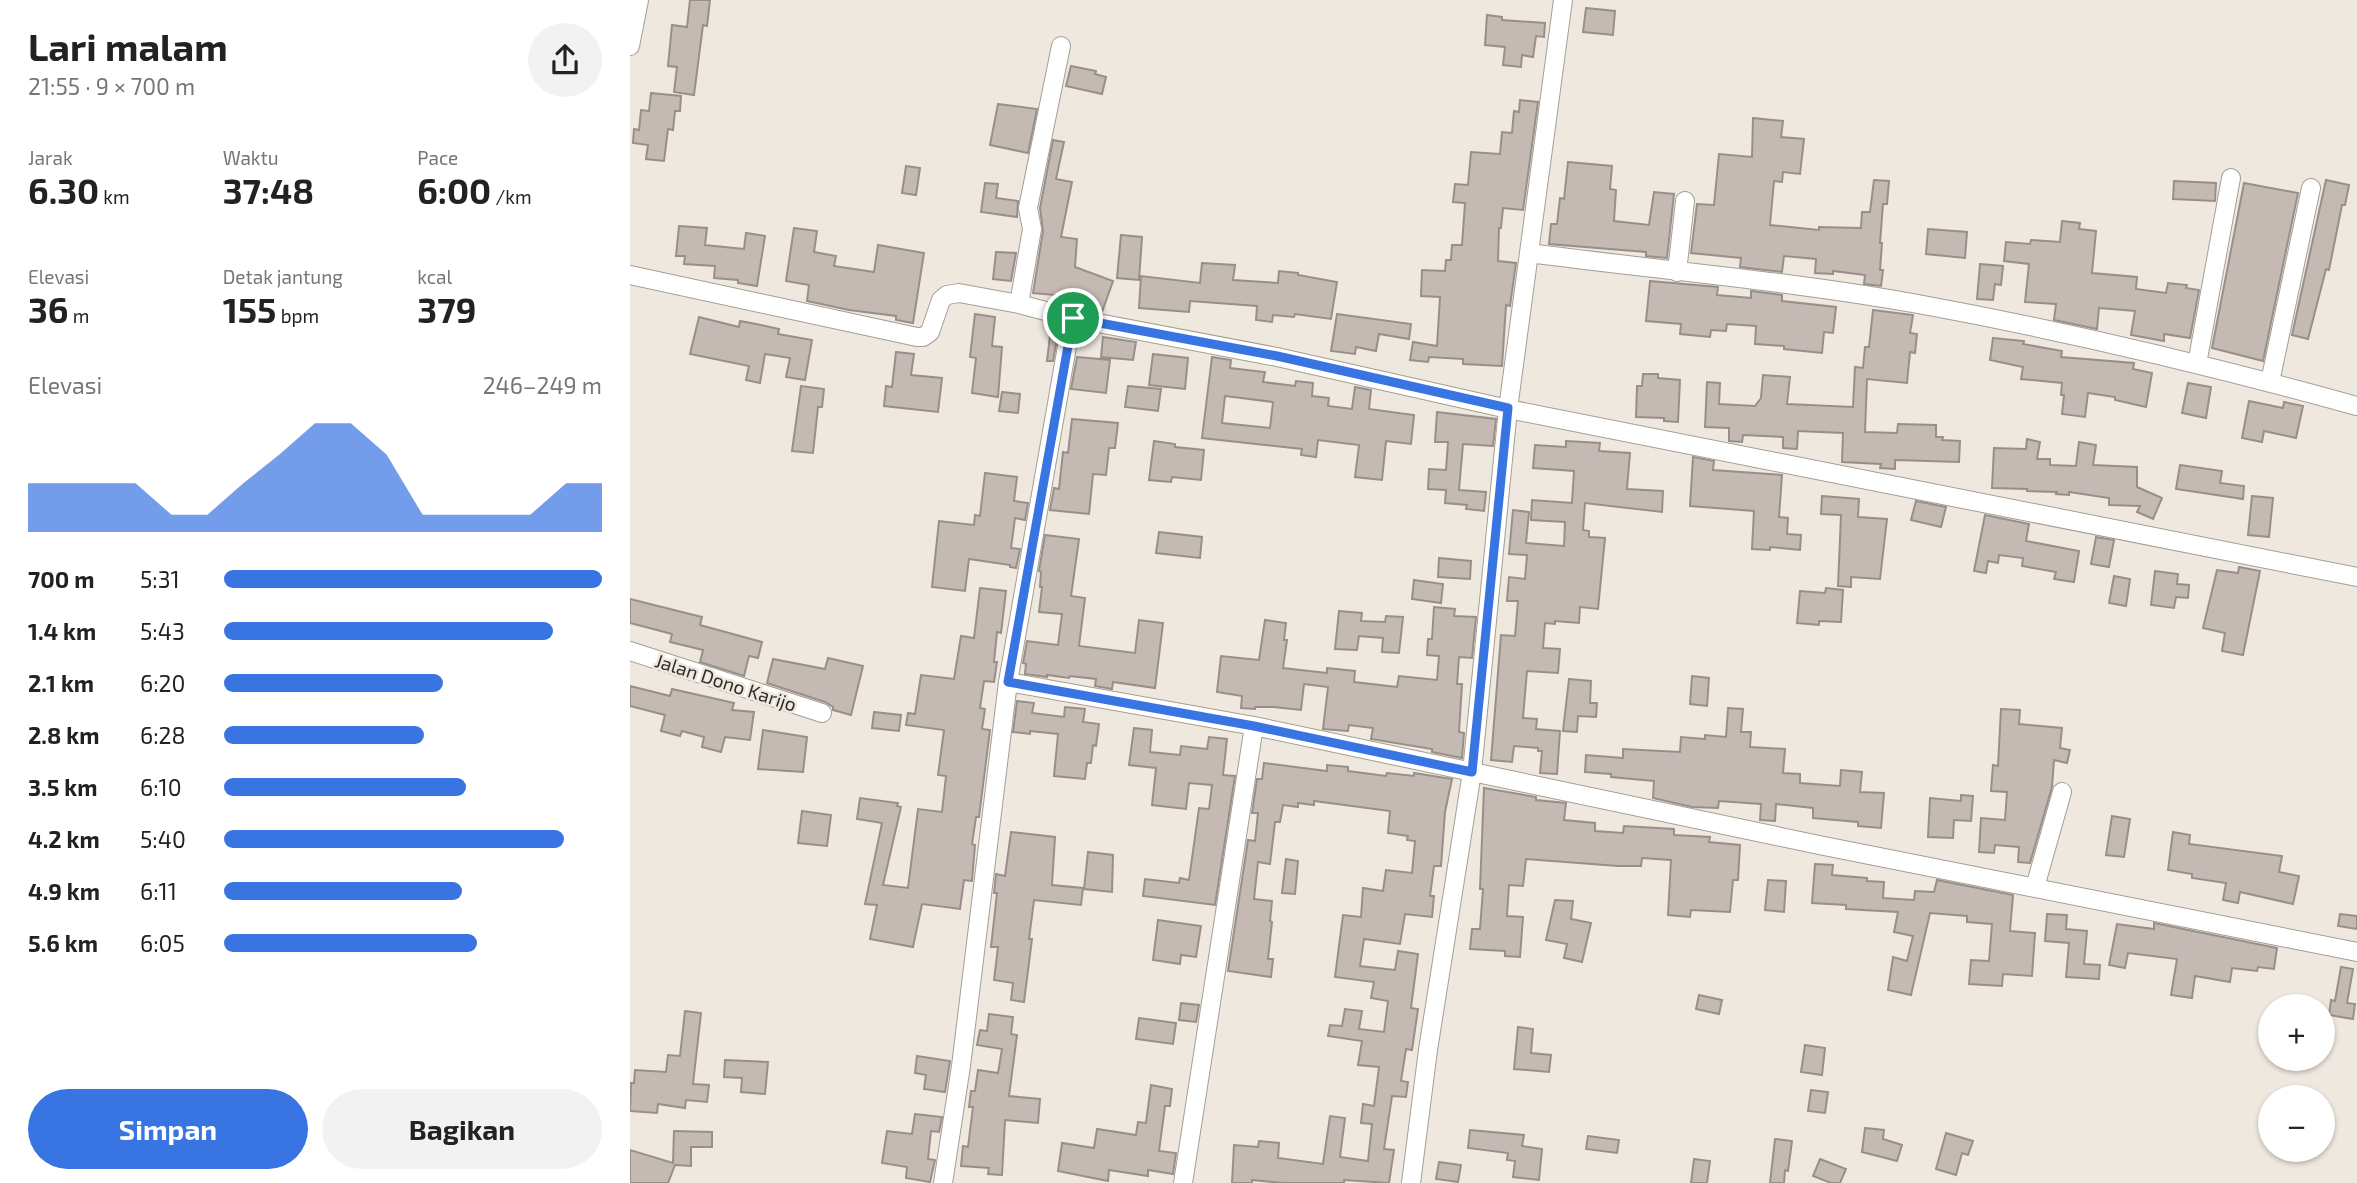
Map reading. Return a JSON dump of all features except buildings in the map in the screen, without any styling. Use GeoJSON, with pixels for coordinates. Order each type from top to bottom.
{"type":"FeatureCollection","features":[{"type":"Feature","properties":{"kind":"street"},"geometry":{"type":"LineString","coordinates":[[630,46],[639,0]]}},
{"type":"Feature","properties":{"kind":"street"},"geometry":{"type":"LineString","coordinates":[[1411,1183],[1430,1036],[1472,772],[1508,408],[1563,0]]}},
{"type":"Feature","properties":{"kind":"street"},"geometry":{"type":"LineString","coordinates":[[1019,304],[1032,229],[1028,208],[1061,46]]}},
{"type":"Feature","properties":{"kind":"street"},"geometry":{"type":"LineString","coordinates":[[2197,364],[2231,178]]}},
{"type":"Feature","properties":{"kind":"street"},"geometry":{"type":"LineString","coordinates":[[2270,382],[2311,188]]}},
{"type":"Feature","properties":{"kind":"street"},"geometry":{"type":"LineString","coordinates":[[1677,272],[1685,201]]}},
{"type":"Feature","properties":{"kind":"street"},"geometry":{"type":"LineString","coordinates":[[1529,253],[1916,304],[2062,333],[2197,364],[2357,406]]}},
{"type":"Feature","properties":{"kind":"street"},"geometry":{"type":"LineString","coordinates":[[630,275],[917,337],[923,337],[930,332],[938,303],[952,293],[1019,304],[1073,318],[1277,356],[1508,408],[2357,577]]}},
{"type":"Feature","properties":{"kind":"street"},"geometry":{"type":"LineString","coordinates":[[943,1183],[961,1066],[1008,682],[1073,318]]}},
{"type":"Feature","properties":{"kind":"street","name":"Jalan Dono Karijo"},"geometry":{"type":"LineString","coordinates":[[630,651],[822,713]]}},
{"type":"Feature","properties":{"kind":"street"},"geometry":{"type":"LineString","coordinates":[[1008,682],[1254,726],[1819,845],[2357,952]]}},
{"type":"Feature","properties":{"kind":"street"},"geometry":{"type":"LineString","coordinates":[[1183,1183],[1254,726]]}},
{"type":"Feature","properties":{"kind":"street"},"geometry":{"type":"LineString","coordinates":[[2035,887],[2062,792]]}},
{"type":"Feature","properties":{"kind":"route"},"geometry":{"type":"LineString","coordinates":[[1073,318],[1277,356],[1508,408],[1472,772],[1254,726],[1008,682],[1073,318]]}}]}
